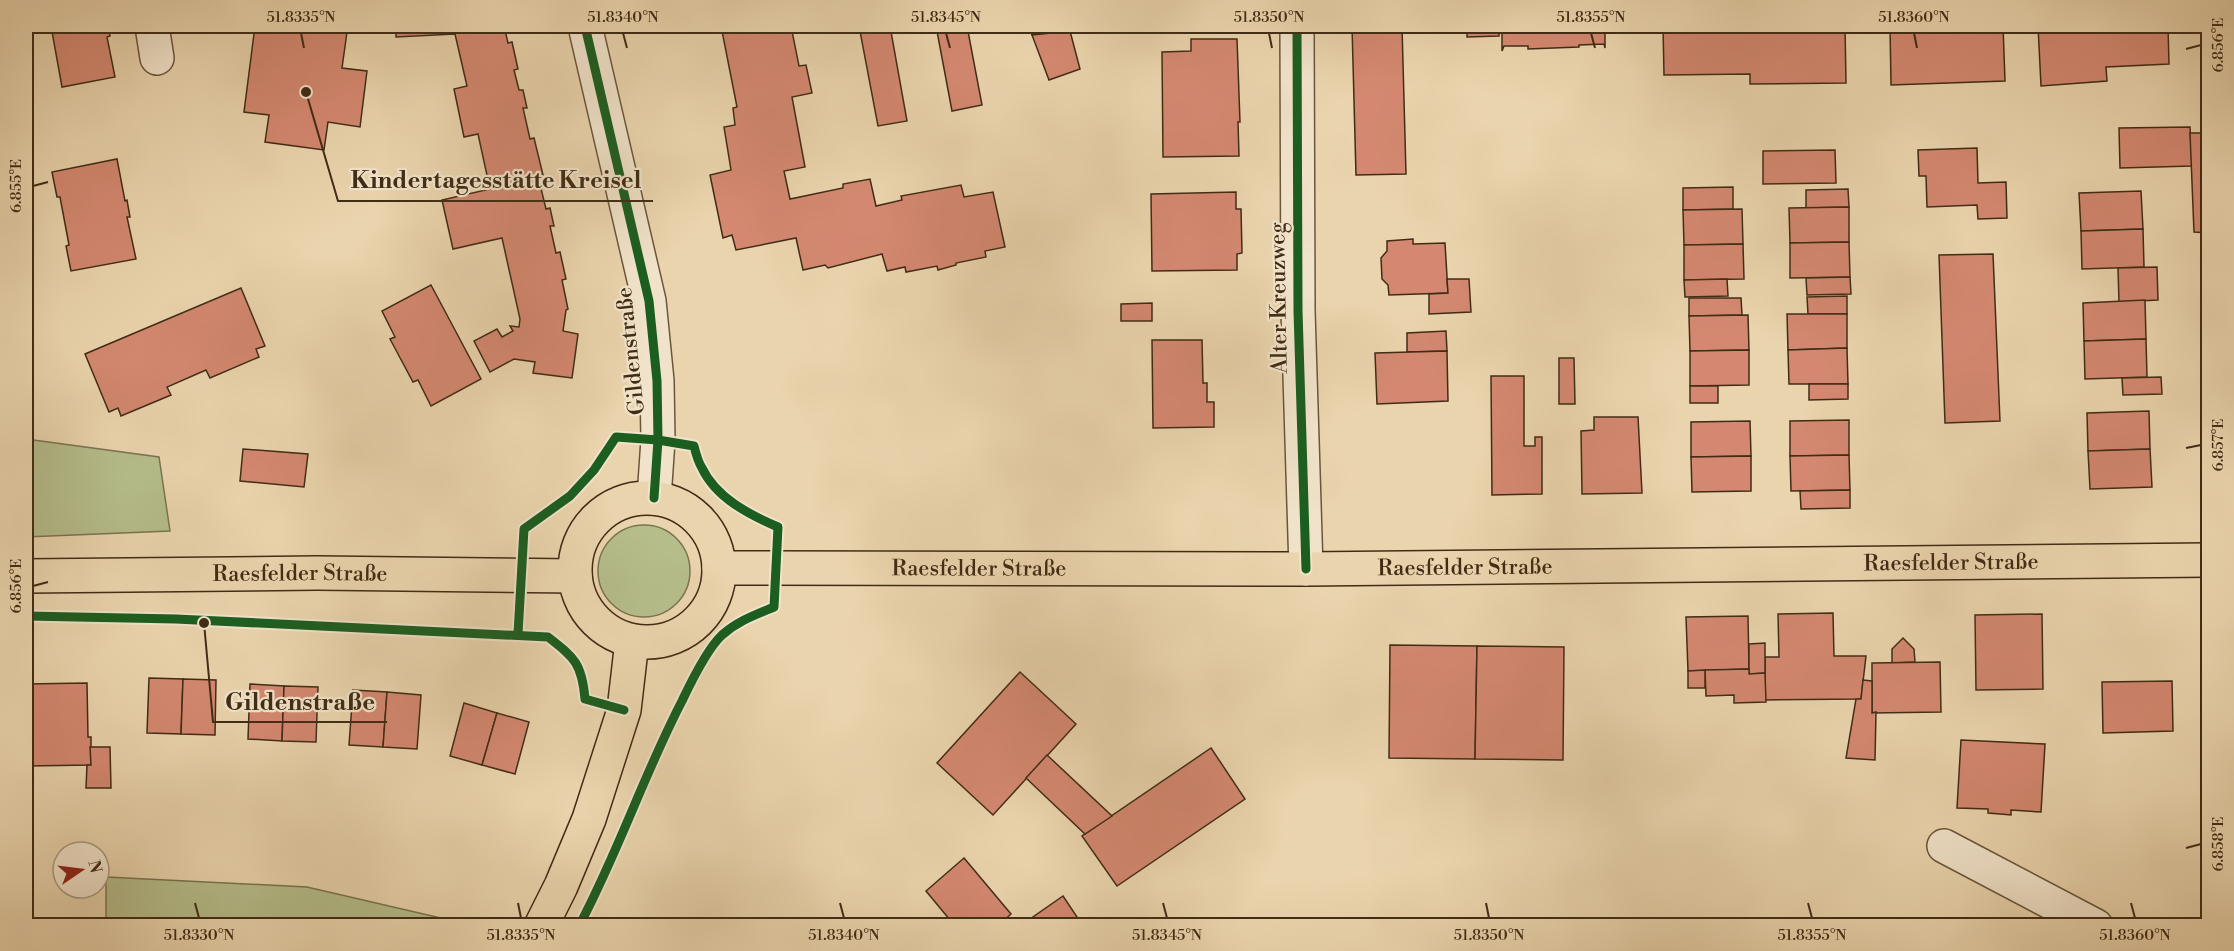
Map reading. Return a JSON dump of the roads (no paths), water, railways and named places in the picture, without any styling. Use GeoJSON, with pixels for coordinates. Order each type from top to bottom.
{"type":"FeatureCollection","features":[{"type":"Feature","properties":{"kind":"main road"},"geometry":{"type":"LineString","coordinates":[[654,498],[674,503],[695,516],[711,536],[720,568],[719,583],[710,607],[693,627],[671,639],[654,643],[632,640],[606,630],[589,613],[581,599],[575,576],[577,553],[586,531],[612,507],[628,500],[654,498]]}},
{"type":"Feature","properties":{"kind":"main road","name":"Raesfelder Straße"},"geometry":{"type":"LineString","coordinates":[[720,568],[1306,569],[2208,560]]}},
{"type":"Feature","properties":{"kind":"main road","name":"Raesfelder Straße"},"geometry":{"type":"LineString","coordinates":[[26,576],[318,573],[575,576]]}},
{"type":"Feature","properties":{"kind":"main road"},"geometry":{"type":"LineString","coordinates":[[541,926],[561,886],[589,819],[624,710],[632,640]]}},
{"type":"Feature","properties":{"kind":"street"},"geometry":{"type":"LineString","coordinates":[[152,26],[157,58]]}},
{"type":"Feature","properties":{"kind":"street","name":"Gildenstraße"},"geometry":{"type":"LineString","coordinates":[[585,26],[649,301],[657,381],[658,440],[654,498]]}},
{"type":"Feature","properties":{"kind":"street","name":"Alter Kreuzweg"},"geometry":{"type":"LineString","coordinates":[[1297,26],[1298,310],[1306,569]]}},
{"type":"Feature","properties":{"kind":"street"},"geometry":{"type":"LineString","coordinates":[[1944,846],[2096,926]]}},
{"type":"Feature","properties":{"kind":"place","name":"Kindertagesstätte Kreisel"},"geometry":{"type":"Point","coordinates":[306,92]}},
{"type":"Feature","properties":{"kind":"place","name":"Gildenstraße"},"geometry":{"type":"Point","coordinates":[204,623]}}]}
